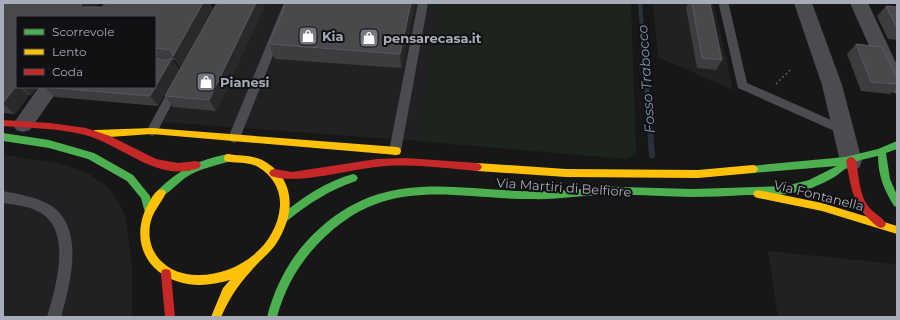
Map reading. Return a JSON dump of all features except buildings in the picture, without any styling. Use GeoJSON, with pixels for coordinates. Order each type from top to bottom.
{"type":"FeatureCollection","features":[{"type":"Feature","properties":{"kind":"main road","name":"Via Martiri di Belfiore"},"geometry":{"type":"LineString","coordinates":[[13,124],[95,134],[114,142],[156,164],[172,168],[199,164],[213,160],[241,158],[254,161],[265,166],[274,173],[284,189],[286,198],[284,218],[279,232],[271,244],[248,266],[227,276],[206,281],[185,280],[166,274],[157,267],[150,258],[144,236],[145,224],[149,212],[157,197],[169,184],[183,173],[199,164]]}},
{"type":"Feature","properties":{"kind":"main road"},"geometry":{"type":"LineString","coordinates":[[95,134],[152,132],[410,152]]}},
{"type":"Feature","properties":{"kind":"main road"},"geometry":{"type":"LineString","coordinates":[[3,137],[49,144],[92,156],[130,178],[145,196],[149,212]]}},
{"type":"Feature","properties":{"kind":"main road","name":"Via Martiri di Belfiore"},"geometry":{"type":"LineString","coordinates":[[274,173],[292,176],[330,171],[377,162],[406,162],[566,173],[698,174],[851,161],[882,152],[897,145]]}},
{"type":"Feature","properties":{"kind":"main road"},"geometry":{"type":"LineString","coordinates":[[882,152],[881,167],[883,178],[887,188],[897,203]]}},
{"type":"Feature","properties":{"kind":"main road"},"geometry":{"type":"LineString","coordinates":[[448,155],[492,168]]}},
{"type":"Feature","properties":{"kind":"main road","name":"Via Martiri di Belfiore"},"geometry":{"type":"LineString","coordinates":[[540,186],[604,191],[749,192],[786,190],[811,184],[832,174],[851,161]]}},
{"type":"Feature","properties":{"kind":"main road","name":"Via Fontanella"},"geometry":{"type":"LineString","coordinates":[[851,161],[859,200],[866,211],[881,225]]}},
{"type":"Feature","properties":{"kind":"main road","name":"Via Martiri di Belfiore"},"geometry":{"type":"LineString","coordinates":[[284,218],[316,192],[332,184],[360,177]]}},
{"type":"Feature","properties":{"kind":"main road"},"geometry":{"type":"LineString","coordinates":[[272,317],[274,307],[284,281],[299,257],[319,234],[337,218],[349,209],[370,200],[404,191],[424,189],[543,195],[604,191]]}},
{"type":"Feature","properties":{"kind":"main road","name":"Via Fontanella"},"geometry":{"type":"LineString","coordinates":[[749,192],[816,206],[897,230]]}},
{"type":"Feature","properties":{"kind":"main road"},"geometry":{"type":"LineString","coordinates":[[216,317],[227,292],[248,266]]}},
{"type":"Feature","properties":{"kind":"main road"},"geometry":{"type":"LineString","coordinates":[[166,274],[170,317]]}},
{"type":"Feature","properties":{"kind":"street"},"geometry":{"type":"LineString","coordinates":[[803,3],[832,85],[851,161]]}},
{"type":"Feature","properties":{"kind":"street"},"geometry":{"type":"LineString","coordinates":[[859,3],[897,86]]}},
{"type":"Feature","properties":{"kind":"street"},"geometry":{"type":"LineString","coordinates":[[13,124],[49,88]]}},
{"type":"Feature","properties":{"kind":"lane"},"geometry":{"type":"LineString","coordinates":[[234,138],[289,3]]}},
{"type":"Feature","properties":{"kind":"lane"},"geometry":{"type":"LineString","coordinates":[[395,151],[422,3]]}},
{"type":"Feature","properties":{"kind":"lane"},"geometry":{"type":"LineString","coordinates":[[724,5],[742,85],[843,130]]}},
{"type":"Feature","properties":{"kind":"lane"},"geometry":{"type":"LineString","coordinates":[[152,132],[181,77]]}},
{"type":"Feature","properties":{"kind":"lane"},"geometry":{"type":"LineString","coordinates":[[3,197],[33,203],[50,212],[62,228],[66,244],[65,267],[61,294],[54,317]]}},
{"type":"Feature","properties":{"kind":"shaded area"},"geometry":{"type":"Polygon","coordinates":[[[227,3],[442,3],[418,141],[163,122],[227,3]]]}},
{"type":"Feature","properties":{"kind":"shaded area"},"geometry":{"type":"Polygon","coordinates":[[[442,3],[631,3],[636,154],[627,159],[418,141],[442,3]]]}},
{"type":"Feature","properties":{"kind":"shaded area"},"geometry":{"type":"Polygon","coordinates":[[[653,3],[734,3],[735,6],[714,4],[733,90],[658,57],[653,3]]]}},
{"type":"Feature","properties":{"kind":"shaded area"},"geometry":{"type":"Polygon","coordinates":[[[3,155],[59,163],[89,174],[110,189],[120,204],[126,219],[132,267],[132,317],[3,317],[3,155]]]}},
{"type":"Feature","properties":{"kind":"shaded area"},"geometry":{"type":"Polygon","coordinates":[[[768,251],[897,264],[897,317],[778,317],[768,251]]]}},
{"type":"Feature","properties":{"kind":"waterway","name":"Fosso Trabocco"},"geometry":{"type":"LineString","coordinates":[[640,3],[652,156]]}},
{"type":"Feature","properties":{"kind":"traffic: fast"},"geometry":{"type":"LineString","coordinates":[[3,137],[49,144],[91,156],[130,178],[145,196],[149,213]]}},
{"type":"Feature","properties":{"kind":"traffic: fast"},"geometry":{"type":"LineString","coordinates":[[753,169],[845,161],[880,152],[897,145]]}},
{"type":"Feature","properties":{"kind":"traffic: fast"},"geometry":{"type":"LineString","coordinates":[[882,152],[885,179],[897,203]]}},
{"type":"Feature","properties":{"kind":"traffic: fast"},"geometry":{"type":"LineString","coordinates":[[161,193],[183,174],[209,162],[228,158]]}},
{"type":"Feature","properties":{"kind":"traffic: fast"},"geometry":{"type":"LineString","coordinates":[[586,190],[693,193],[786,190],[811,184],[832,174],[849,162]]}},
{"type":"Feature","properties":{"kind":"traffic: fast"},"geometry":{"type":"LineString","coordinates":[[284,218],[316,194],[343,181],[353,178]]}},
{"type":"Feature","properties":{"kind":"traffic: fast"},"geometry":{"type":"LineString","coordinates":[[272,317],[283,286],[293,267],[306,249],[337,220],[360,205],[385,196],[409,191],[435,190],[519,195],[572,194],[604,191]]}},
{"type":"Feature","properties":{"kind":"traffic: slow"},"geometry":{"type":"LineString","coordinates":[[95,134],[152,131],[397,151]]}},
{"type":"Feature","properties":{"kind":"traffic: slow"},"geometry":{"type":"LineString","coordinates":[[161,193],[152,205],[149,212],[146,220],[144,235],[147,249],[158,265],[168,273],[179,278],[195,280],[221,278],[238,272],[252,263],[263,253],[273,240],[280,227],[284,213],[285,199],[282,186],[274,174],[261,164],[249,160],[228,158]]}},
{"type":"Feature","properties":{"kind":"traffic: slow"},"geometry":{"type":"LineString","coordinates":[[477,167],[566,173],[698,174],[753,169]]}},
{"type":"Feature","properties":{"kind":"traffic: slow"},"geometry":{"type":"LineString","coordinates":[[758,194],[822,207],[897,230]]}},
{"type":"Feature","properties":{"kind":"traffic: slow"},"geometry":{"type":"LineString","coordinates":[[216,317],[227,292],[248,266]]}},
{"type":"Feature","properties":{"kind":"traffic: jam"},"geometry":{"type":"LineString","coordinates":[[3,123],[74,129],[107,139],[144,159],[164,166],[183,167],[196,165]]}},
{"type":"Feature","properties":{"kind":"traffic: jam"},"geometry":{"type":"LineString","coordinates":[[851,161],[859,200],[866,211],[881,224]]}},
{"type":"Feature","properties":{"kind":"traffic: jam"},"geometry":{"type":"LineString","coordinates":[[274,173],[292,176],[377,163],[406,162],[477,167]]}},
{"type":"Feature","properties":{"kind":"traffic: jam"},"geometry":{"type":"LineString","coordinates":[[166,274],[170,317]]}},
{"type":"Feature","properties":{"kind":"place","name":"Kia"},"geometry":{"type":"Point","coordinates":[308,36]}},
{"type":"Feature","properties":{"kind":"place","name":"pensarecasa.it"},"geometry":{"type":"Point","coordinates":[369,38]}},
{"type":"Feature","properties":{"kind":"place","name":"Pianesi"},"geometry":{"type":"Point","coordinates":[206,82]}}]}
